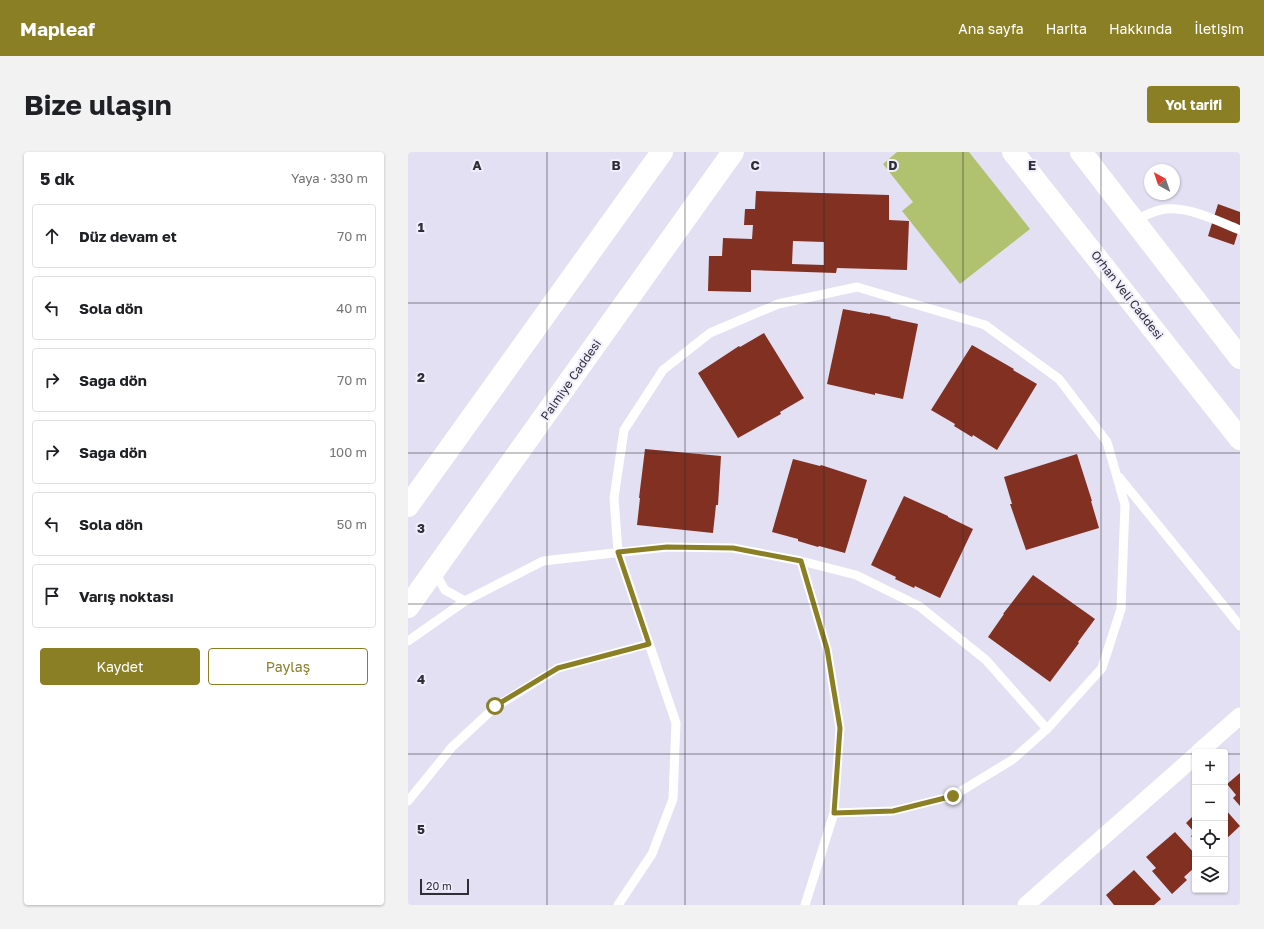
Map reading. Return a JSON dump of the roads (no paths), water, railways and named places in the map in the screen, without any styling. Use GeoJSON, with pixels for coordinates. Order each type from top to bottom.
{"type":"FeatureCollection","features":[{"type":"Feature","properties":{"kind":"street"},"geometry":{"type":"LineString","coordinates":[[408,506],[662,152]]}},
{"type":"Feature","properties":{"kind":"street","name":"Palmiye Caddesi"},"geometry":{"type":"LineString","coordinates":[[408,607],[733,152]]}},
{"type":"Feature","properties":{"kind":"street","name":"Orhan Veli Caddesi"},"geometry":{"type":"LineString","coordinates":[[1013,152],[1240,439]]}},
{"type":"Feature","properties":{"kind":"street"},"geometry":{"type":"LineString","coordinates":[[1081,152],[1240,358]]}},
{"type":"Feature","properties":{"kind":"street"},"geometry":{"type":"LineString","coordinates":[[1202,749],[1240,716]]}},
{"type":"Feature","properties":{"kind":"street"},"geometry":{"type":"LineString","coordinates":[[1026,905],[1192,759]]}},
{"type":"Feature","properties":{"kind":"lane"},"geometry":{"type":"LineString","coordinates":[[1134,221],[1160,210],[1183,209],[1240,230]]}},
{"type":"Feature","properties":{"kind":"lane"},"geometry":{"type":"LineString","coordinates":[[618,905],[652,854],[673,799],[676,723],[618,552],[614,498],[624,430],[663,370],[710,333],[778,304],[857,287],[985,325],[1059,379],[1107,442],[1126,505],[1121,609],[1102,668],[1046,729],[1012,760],[953,796],[893,811],[834,813]]}},
{"type":"Feature","properties":{"kind":"lane"},"geometry":{"type":"LineString","coordinates":[[1116,472],[1240,626]]}},
{"type":"Feature","properties":{"kind":"lane"},"geometry":{"type":"LineString","coordinates":[[408,641],[465,601],[543,561],[667,547],[733,548],[801,561],[856,576],[919,606],[986,660],[1046,729]]}},
{"type":"Feature","properties":{"kind":"lane"},"geometry":{"type":"LineString","coordinates":[[801,561],[827,649],[840,728],[834,813],[805,905]]}},
{"type":"Feature","properties":{"kind":"lane"},"geometry":{"type":"LineString","coordinates":[[434,571],[445,590],[465,601]]}},
{"type":"Feature","properties":{"kind":"lane"},"geometry":{"type":"LineString","coordinates":[[408,801],[452,746],[495,706],[558,668],[649,644]]}}]}
